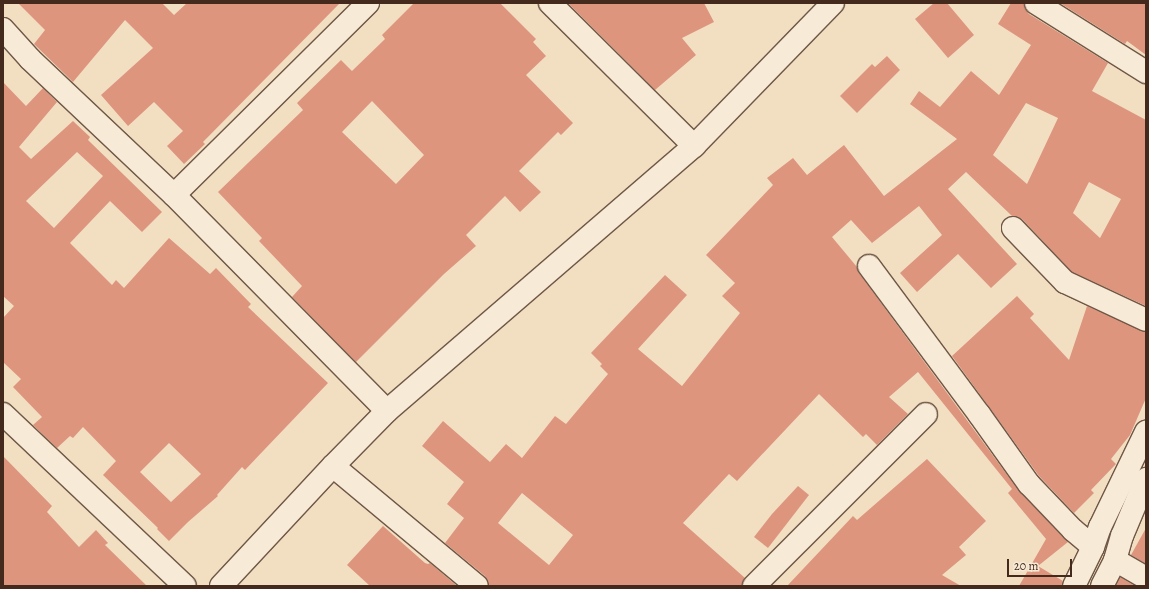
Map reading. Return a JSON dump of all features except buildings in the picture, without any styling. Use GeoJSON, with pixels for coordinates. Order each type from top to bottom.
{"type":"FeatureCollection","features":[{"type":"Feature","properties":{"kind":"street"},"geometry":{"type":"LineString","coordinates":[[550,3],[694,146]]}},
{"type":"Feature","properties":{"kind":"street"},"geometry":{"type":"LineString","coordinates":[[221,586],[333,466],[387,411],[694,146],[833,3]]}},
{"type":"Feature","properties":{"kind":"street"},"geometry":{"type":"LineString","coordinates":[[1036,3],[1146,72]]}},
{"type":"Feature","properties":{"kind":"street"},"geometry":{"type":"LineString","coordinates":[[174,195],[366,4]]}},
{"type":"Feature","properties":{"kind":"street"},"geometry":{"type":"LineString","coordinates":[[3,29],[30,59],[174,195],[387,411]]}},
{"type":"Feature","properties":{"kind":"street"},"geometry":{"type":"LineString","coordinates":[[1013,228],[1065,282],[1146,320]]}},
{"type":"Feature","properties":{"kind":"street"},"geometry":{"type":"LineString","coordinates":[[869,266],[1029,484],[1072,530],[1093,547]]}},
{"type":"Feature","properties":{"kind":"street"},"geometry":{"type":"LineString","coordinates":[[3,414],[185,586]]}},
{"type":"Feature","properties":{"kind":"street"},"geometry":{"type":"LineString","coordinates":[[754,586],[926,414]]}},
{"type":"Feature","properties":{"kind":"street"},"geometry":{"type":"LineString","coordinates":[[1074,586],[1093,547],[1100,527],[1146,432]]}},
{"type":"Feature","properties":{"kind":"street"},"geometry":{"type":"LineString","coordinates":[[333,466],[478,586]]}},
{"type":"Feature","properties":{"kind":"street"},"geometry":{"type":"LineString","coordinates":[[1102,586],[1116,560],[1122,536],[1146,479]]}},
{"type":"Feature","properties":{"kind":"street"},"geometry":{"type":"LineString","coordinates":[[1116,560],[1146,578]]}}]}
